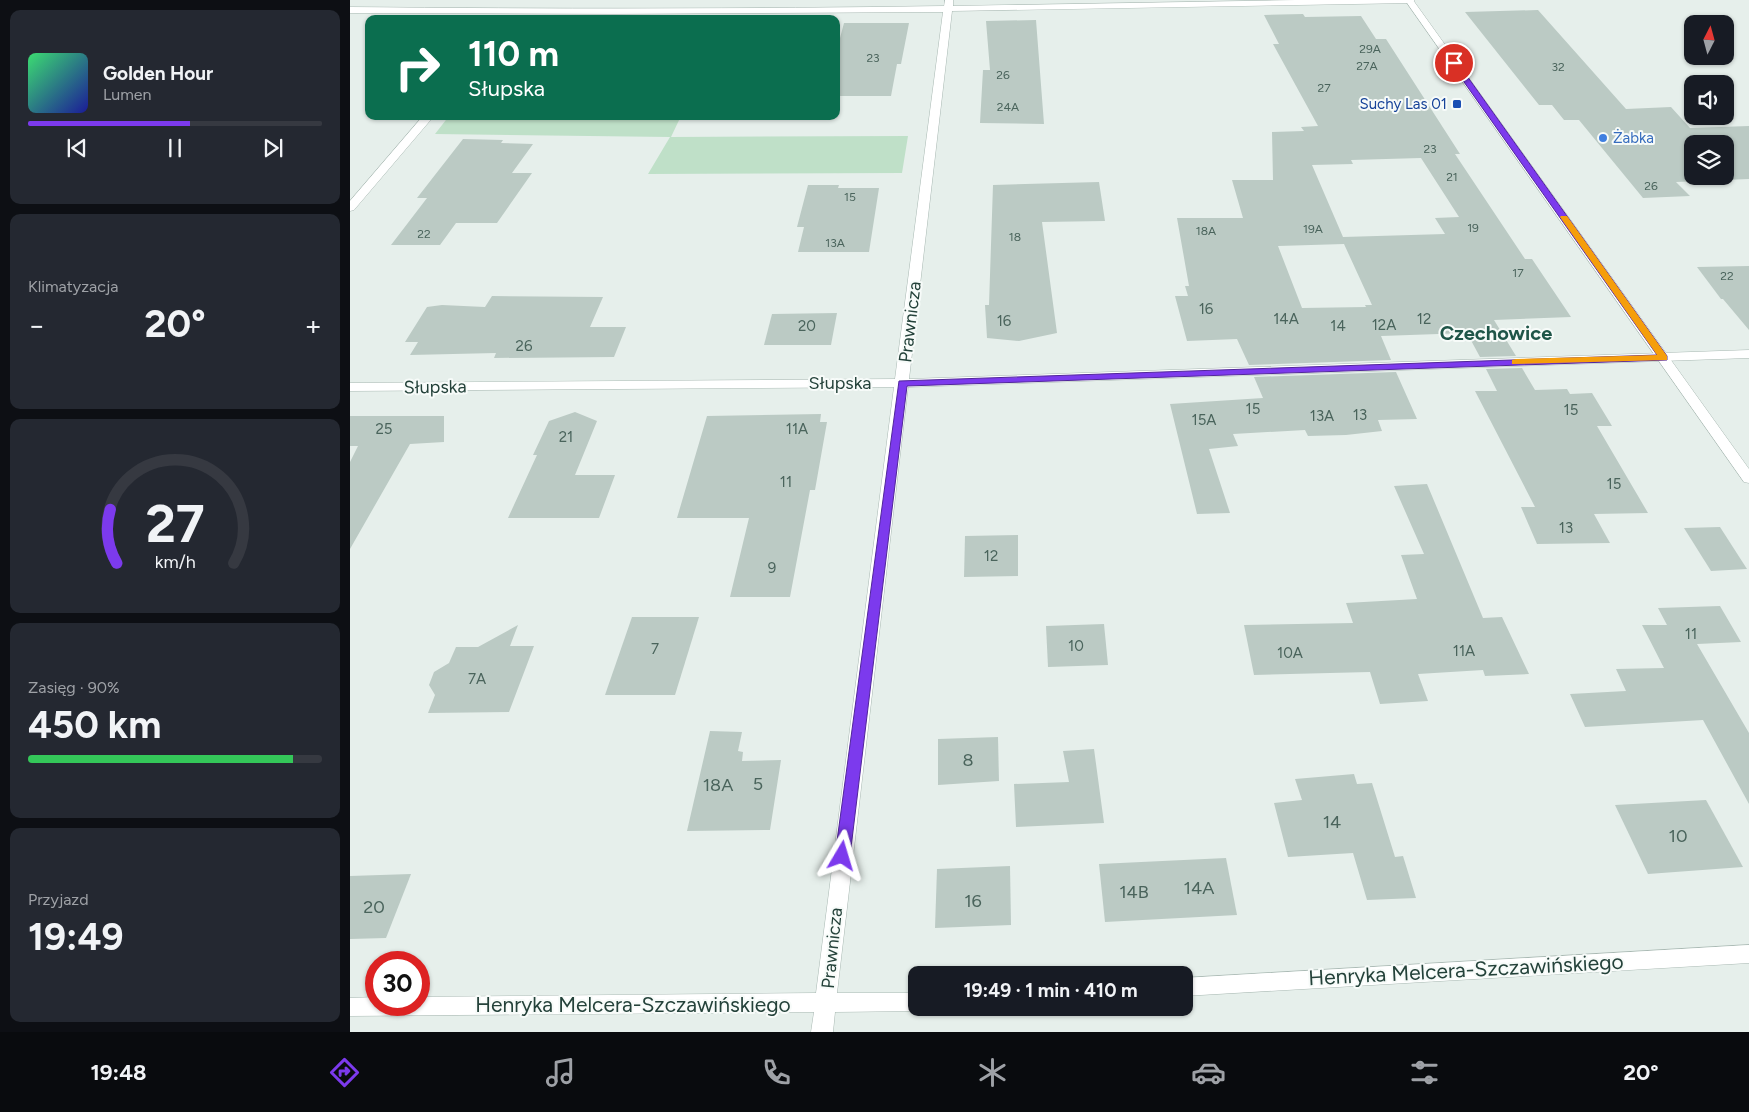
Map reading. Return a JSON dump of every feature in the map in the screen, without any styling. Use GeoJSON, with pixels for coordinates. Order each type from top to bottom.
{"type":"FeatureCollection","features":[{"type":"Feature","properties":{"kind":"street"},"geometry":{"type":"LineString","coordinates":[[516,15],[530,0]]}},
{"type":"Feature","properties":{"kind":"street"},"geometry":{"type":"LineString","coordinates":[[554,15],[949,5],[1410,0],[1749,479]]}},
{"type":"Feature","properties":{"kind":"street","name":"Prawnicza"},"geometry":{"type":"LineString","coordinates":[[822,1032],[949,5]]}},
{"type":"Feature","properties":{"kind":"street"},"geometry":{"type":"LineString","coordinates":[[350,10],[488,15]]}},
{"type":"Feature","properties":{"kind":"street"},"geometry":{"type":"LineString","coordinates":[[350,208],[426,120]]}},
{"type":"Feature","properties":{"kind":"street","name":"Słupska"},"geometry":{"type":"LineString","coordinates":[[350,387],[902,383],[1749,354]]}},
{"type":"Feature","properties":{"kind":"street","name":"Henryka Melcera-Szczawińskiego"},"geometry":{"type":"LineString","coordinates":[[1193,986],[1749,954]]}},
{"type":"Feature","properties":{"kind":"street","name":"Henryka Melcera-Szczawińskiego"},"geometry":{"type":"LineString","coordinates":[[350,1007],[908,1002]]}},
{"type":"Feature","properties":{"kind":"green space"},"geometry":{"type":"Polygon","coordinates":[[[446,120],[679,120],[671,137],[908,136],[902,173],[648,174],[670,137],[435,134],[446,120]]]}},
{"type":"Feature","properties":{"kind":"building"},"geometry":{"type":"Polygon","coordinates":[[[1538,10],[1626,109],[1671,107],[1684,121],[1684,125],[1690,128],[1749,126],[1749,179],[1734,180],[1734,135],[1684,135],[1684,182],[1676,182],[1690,196],[1643,198],[1579,120],[1564,120],[1552,105],[1539,105],[1465,12],[1538,10]]]}},
{"type":"Feature","properties":{"kind":"building"},"geometry":{"type":"Polygon","coordinates":[[[1303,14],[1305,17],[1361,16],[1376,39],[1386,39],[1460,154],[1455,154],[1525,259],[1532,259],[1571,317],[1494,320],[1516,356],[1480,357],[1467,333],[1381,336],[1391,360],[1249,365],[1237,339],[1187,341],[1175,296],[1188,296],[1185,286],[1189,286],[1177,218],[1243,218],[1232,180],[1273,180],[1272,132],[1304,131],[1301,127],[1318,126],[1273,44],[1279,44],[1264,15],[1303,14]],[[1421,158],[1351,160],[1353,164],[1312,165],[1343,237],[1445,234],[1435,218],[1459,217],[1421,158]],[[1344,244],[1278,246],[1302,308],[1366,307],[1365,305],[1372,305],[1344,244]]]}},
{"type":"Feature","properties":{"kind":"building"},"geometry":{"type":"Polygon","coordinates":[[[1036,20],[1044,124],[980,123],[983,70],[990,70],[986,21],[1036,20]]]}},
{"type":"Feature","properties":{"kind":"building"},"geometry":{"type":"Polygon","coordinates":[[[844,23],[909,23],[901,64],[897,64],[891,96],[840,96],[840,38],[844,23]]]}},
{"type":"Feature","properties":{"kind":"building"},"geometry":{"type":"Polygon","coordinates":[[[463,139],[503,140],[501,143],[533,144],[512,173],[532,173],[497,223],[456,223],[440,245],[391,245],[427,198],[417,198],[463,139]]]}},
{"type":"Feature","properties":{"kind":"building"},"geometry":{"type":"Polygon","coordinates":[[[1099,182],[1105,221],[1042,222],[1057,333],[1019,341],[987,338],[985,305],[989,305],[993,185],[1099,182]]]}},
{"type":"Feature","properties":{"kind":"building"},"geometry":{"type":"Polygon","coordinates":[[[808,185],[839,185],[838,188],[879,188],[869,252],[798,252],[804,227],[797,227],[808,185]]]}},
{"type":"Feature","properties":{"kind":"building"},"geometry":{"type":"Polygon","coordinates":[[[1749,266],[1749,330],[1721,299],[1697,267],[1749,266]]]}},
{"type":"Feature","properties":{"kind":"building"},"geometry":{"type":"Polygon","coordinates":[[[492,296],[603,297],[590,327],[626,327],[614,357],[494,358],[496,353],[410,355],[418,342],[405,342],[427,307],[442,305],[485,307],[492,296]]]}},
{"type":"Feature","properties":{"kind":"building"},"geometry":{"type":"Polygon","coordinates":[[[837,313],[831,345],[764,345],[772,314],[837,313]]]}},
{"type":"Feature","properties":{"kind":"building"},"geometry":{"type":"Polygon","coordinates":[[[1522,368],[1535,390],[1567,389],[1570,394],[1592,393],[1612,426],[1597,426],[1648,513],[1594,514],[1610,543],[1537,544],[1521,507],[1535,507],[1475,391],[1497,391],[1486,369],[1522,368]]]}},
{"type":"Feature","properties":{"kind":"building"},"geometry":{"type":"Polygon","coordinates":[[[1396,372],[1417,419],[1378,420],[1382,431],[1346,435],[1308,436],[1305,430],[1233,434],[1238,446],[1209,449],[1230,513],[1197,514],[1170,404],[1263,398],[1254,377],[1396,372]]]}},
{"type":"Feature","properties":{"kind":"building"},"geometry":{"type":"Polygon","coordinates":[[[575,412],[597,421],[575,475],[615,475],[599,518],[508,518],[537,455],[533,455],[549,421],[575,412]]]}},
{"type":"Feature","properties":{"kind":"building"},"geometry":{"type":"Polygon","coordinates":[[[821,414],[820,422],[827,422],[815,490],[810,490],[790,597],[730,597],[749,518],[677,518],[707,416],[821,414]]]}},
{"type":"Feature","properties":{"kind":"building"},"geometry":{"type":"Polygon","coordinates":[[[350,416],[444,416],[444,442],[410,444],[350,549],[350,462],[358,446],[350,446],[350,416]]]}},
{"type":"Feature","properties":{"kind":"building"},"geometry":{"type":"Polygon","coordinates":[[[1427,484],[1483,618],[1502,617],[1529,674],[1485,676],[1483,670],[1418,674],[1428,701],[1380,704],[1370,672],[1254,675],[1244,625],[1353,623],[1346,603],[1417,599],[1401,555],[1424,554],[1394,486],[1427,484]]]}},
{"type":"Feature","properties":{"kind":"building"},"geometry":{"type":"Polygon","coordinates":[[[1720,527],[1747,569],[1711,571],[1684,528],[1720,527]]]}},
{"type":"Feature","properties":{"kind":"building"},"geometry":{"type":"Polygon","coordinates":[[[1018,535],[1018,576],[964,577],[965,536],[1018,535]]]}},
{"type":"Feature","properties":{"kind":"building"},"geometry":{"type":"Polygon","coordinates":[[[1720,606],[1741,642],[1697,644],[1749,733],[1749,804],[1703,720],[1585,727],[1570,694],[1626,691],[1616,669],[1664,668],[1642,625],[1667,625],[1658,608],[1720,606]]]}},
{"type":"Feature","properties":{"kind":"building"},"geometry":{"type":"Polygon","coordinates":[[[632,617],[699,617],[675,695],[605,695],[632,617]]]}},
{"type":"Feature","properties":{"kind":"building"},"geometry":{"type":"Polygon","coordinates":[[[1104,624],[1108,665],[1048,667],[1046,626],[1104,624]]]}},
{"type":"Feature","properties":{"kind":"building"},"geometry":{"type":"Polygon","coordinates":[[[518,625],[510,646],[534,646],[509,712],[428,713],[435,695],[429,685],[434,672],[449,663],[456,647],[478,647],[518,625]]]}},
{"type":"Feature","properties":{"kind":"building"},"geometry":{"type":"Polygon","coordinates":[[[710,731],[742,732],[738,751],[743,752],[742,761],[781,760],[770,830],[687,831],[710,731]]]}},
{"type":"Feature","properties":{"kind":"building"},"geometry":{"type":"Polygon","coordinates":[[[998,737],[999,781],[938,785],[938,739],[998,737]]]}},
{"type":"Feature","properties":{"kind":"building"},"geometry":{"type":"Polygon","coordinates":[[[1094,749],[1104,823],[1016,827],[1014,784],[1069,782],[1063,751],[1094,749]]]}},
{"type":"Feature","properties":{"kind":"building"},"geometry":{"type":"Polygon","coordinates":[[[1354,774],[1357,784],[1372,783],[1395,857],[1403,856],[1416,898],[1367,900],[1353,853],[1288,857],[1274,803],[1302,800],[1295,779],[1354,774]]]}},
{"type":"Feature","properties":{"kind":"building"},"geometry":{"type":"Polygon","coordinates":[[[1706,800],[1743,867],[1648,874],[1615,805],[1706,800]]]}},
{"type":"Feature","properties":{"kind":"building"},"geometry":{"type":"Polygon","coordinates":[[[1226,858],[1237,915],[1105,922],[1099,864],[1226,858]]]}},
{"type":"Feature","properties":{"kind":"building"},"geometry":{"type":"Polygon","coordinates":[[[1010,866],[1011,925],[935,928],[937,869],[1010,866]]]}},
{"type":"Feature","properties":{"kind":"building"},"geometry":{"type":"Polygon","coordinates":[[[411,874],[386,938],[350,939],[350,876],[411,874]]]}},
{"type":"Feature","properties":{"kind":"slow traffic"},"geometry":{"type":"LineString","coordinates":[[1516,362],[1664,358],[1564,217]]}},
{"type":"Feature","properties":{"kind":"place","name":"Suchy Las 01"},"geometry":{"type":"Point","coordinates":[1457,104]}},
{"type":"Feature","properties":{"kind":"place","name":"Żabka"},"geometry":{"type":"Point","coordinates":[1603,138]}},
{"type":"Feature","properties":{"kind":"district","name":"Czechowice"},"geometry":{"type":"Point","coordinates":[1496,333]}},
{"type":"Feature","properties":{"kind":"route"},"geometry":{"type":"LineString","coordinates":[[842,856],[902,383],[1664,358],[1454,63]]}}]}
